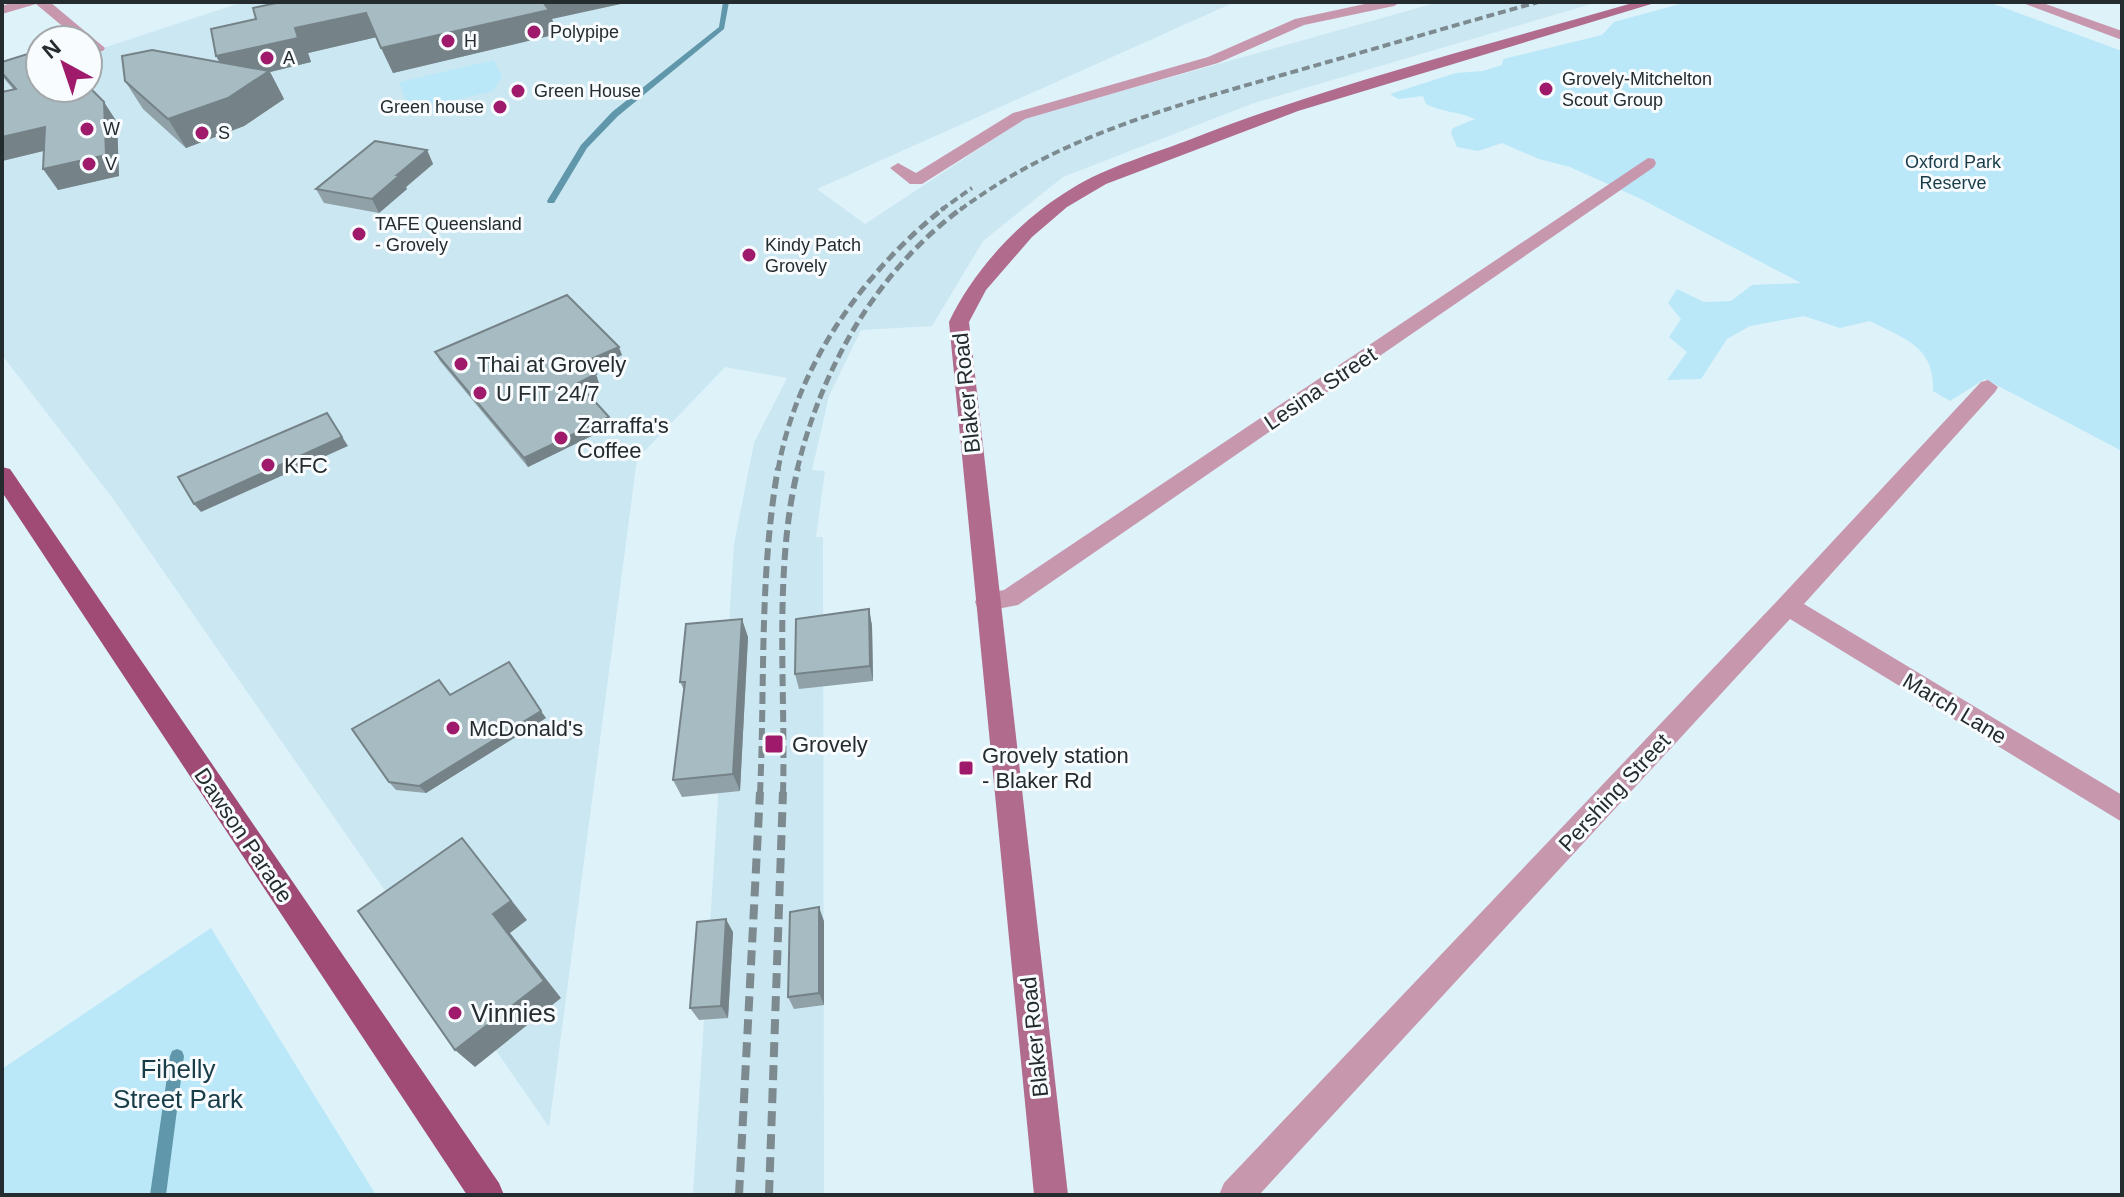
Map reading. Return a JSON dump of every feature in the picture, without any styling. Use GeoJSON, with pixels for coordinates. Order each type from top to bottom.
{"type":"FeatureCollection","features":[{"type":"Feature","properties":{"kind":"main road","name":"Dawson Parade"},"geometry":{"type":"LineString","coordinates":[[2,475],[487,1195]]}},
{"type":"Feature","properties":{"kind":"street"},"geometry":{"type":"LineString","coordinates":[[2,10],[30,2]]}},
{"type":"Feature","properties":{"kind":"street"},"geometry":{"type":"LineString","coordinates":[[41,2],[68,24]]}},
{"type":"Feature","properties":{"kind":"street"},"geometry":{"type":"LineString","coordinates":[[898,168],[916,180],[1019,116],[1213,60],[1300,22],[1394,2]]}},
{"type":"Feature","properties":{"kind":"street","name":"Blaker Road"},"geometry":{"type":"LineString","coordinates":[[1051,1195],[959,322],[964,309],[981,282],[1049,211],[1079,191],[1256,119],[1651,2]]}},
{"type":"Feature","properties":{"kind":"street"},"geometry":{"type":"LineString","coordinates":[[2027,2],[2122,36]]}},
{"type":"Feature","properties":{"kind":"street","name":"Lesina Street"},"geometry":{"type":"LineString","coordinates":[[987,602],[1010,598],[1648,163]]}},
{"type":"Feature","properties":{"kind":"street","name":"Pershing Street"},"geometry":{"type":"LineString","coordinates":[[1236,1195],[1788,606],[1988,387]]}},
{"type":"Feature","properties":{"kind":"street","name":"March Lane"},"geometry":{"type":"LineString","coordinates":[[1788,606],[2122,810]]}},
{"type":"Feature","properties":{"kind":"shaded area"},"geometry":{"type":"Polygon","coordinates":[[[243,2],[1235,2],[817,189],[865,224],[1026,118],[1439,2],[1598,2],[1254,103],[1063,177],[983,241],[932,326],[861,330],[829,396],[812,470],[825,471],[816,537],[823,537],[824,1195],[693,1195],[734,544],[754,443],[787,378],[725,367],[637,459],[549,1127],[114,500],[2,355],[2,81],[24,73],[24,104],[104,104],[104,48],[243,2]]]}},
{"type":"Feature","properties":{"kind":"green space","name":"Oxford Park Reserve"},"geometry":{"type":"Polygon","coordinates":[[[1687,2],[1988,2],[2122,51],[2122,451],[1985,379],[1950,401],[1933,391],[1929,364],[1915,346],[1870,321],[1840,328],[1804,316],[1750,326],[1727,339],[1701,379],[1667,380],[1687,352],[1669,337],[1681,319],[1668,303],[1677,289],[1704,302],[1731,301],[1752,285],[1801,283],[1641,199],[1570,167],[1539,159],[1502,143],[1478,151],[1457,147],[1451,133],[1453,128],[1475,119],[1426,104],[1423,96],[1398,99],[1390,94],[1456,73],[1483,71],[1502,65],[1503,59],[1602,35],[1614,22],[1687,2]]]}},
{"type":"Feature","properties":{"kind":"green space"},"geometry":{"type":"Polygon","coordinates":[[[494,60],[502,77],[493,91],[410,111],[399,82],[494,60]]]}},
{"type":"Feature","properties":{"kind":"green space","name":"Fihelly Street Park"},"geometry":{"type":"Polygon","coordinates":[[[211,928],[376,1195],[2,1195],[2,1069],[211,928]]]}},
{"type":"Feature","properties":{"kind":"building"},"geometry":{"type":"Polygon","coordinates":[[[281,2],[543,2],[549,10],[381,48],[366,13],[295,28],[298,38],[216,56],[211,29],[256,19],[253,8],[281,2]]]}},
{"type":"Feature","properties":{"kind":"building"},"geometry":{"type":"Polygon","coordinates":[[[152,50],[269,71],[228,98],[168,119],[125,81],[122,56],[152,50]]]}},
{"type":"Feature","properties":{"kind":"building"},"geometry":{"type":"Polygon","coordinates":[[[24,55],[24,104],[104,102],[106,155],[43,169],[45,127],[2,137],[2,92],[16,89],[2,73],[2,62],[24,55]]]}},
{"type":"Feature","properties":{"kind":"building"},"geometry":{"type":"Polygon","coordinates":[[[375,141],[427,150],[372,199],[316,189],[375,141]]]}},
{"type":"Feature","properties":{"kind":"building"},"geometry":{"type":"Polygon","coordinates":[[[567,295],[619,347],[584,362],[596,374],[578,383],[609,417],[524,458],[435,352],[567,295]]]}},
{"type":"Feature","properties":{"kind":"building","name":"KFC"},"geometry":{"type":"Polygon","coordinates":[[[327,413],[342,437],[194,504],[178,477],[327,413]]]}},
{"type":"Feature","properties":{"kind":"building"},"geometry":{"type":"Polygon","coordinates":[[[869,609],[870,666],[795,674],[796,619],[869,609]]]}},
{"type":"Feature","properties":{"kind":"building"},"geometry":{"type":"Polygon","coordinates":[[[742,619],[733,774],[673,780],[685,682],[680,682],[686,624],[742,619]]]}},
{"type":"Feature","properties":{"kind":"building","name":"McDonald's"},"geometry":{"type":"Polygon","coordinates":[[[509,662],[541,711],[419,786],[389,782],[352,729],[439,680],[450,695],[509,662]]]}},
{"type":"Feature","properties":{"kind":"building"},"geometry":{"type":"Polygon","coordinates":[[[462,838],[511,901],[493,914],[544,981],[455,1050],[358,911],[462,838]]]}},
{"type":"Feature","properties":{"kind":"building"},"geometry":{"type":"Polygon","coordinates":[[[819,907],[819,993],[788,997],[790,912],[819,907]]]}},
{"type":"Feature","properties":{"kind":"building"},"geometry":{"type":"Polygon","coordinates":[[[726,919],[721,1006],[690,1008],[697,922],[726,919]]]}},
{"type":"Feature","properties":{"kind":"waterway"},"geometry":{"type":"LineString","coordinates":[[551,201],[584,147],[615,114],[722,28],[726,2]]}},
{"type":"Feature","properties":{"kind":"waterway"},"geometry":{"type":"LineString","coordinates":[[158,1195],[177,1056]]}},
{"type":"Feature","properties":{"kind":"railway"},"geometry":{"type":"LineString","coordinates":[[960,210],[1035,163],[1074,144],[1155,113],[1538,2]]}},
{"type":"Feature","properties":{"kind":"railway"},"geometry":{"type":"LineString","coordinates":[[941,210],[972,188]]}},
{"type":"Feature","properties":{"kind":"railway"},"geometry":{"type":"LineString","coordinates":[[778,470],[800,395],[837,324],[886,261],[944,208]]}},
{"type":"Feature","properties":{"kind":"railway"},"geometry":{"type":"LineString","coordinates":[[797,470],[821,395],[857,324],[903,261],[962,208]]}},
{"type":"Feature","properties":{"kind":"railway"},"geometry":{"type":"LineString","coordinates":[[760,794],[765,590],[778,468]]}},
{"type":"Feature","properties":{"kind":"railway"},"geometry":{"type":"LineString","coordinates":[[783,792],[783,588],[790,507],[798,468]]}},
{"type":"Feature","properties":{"kind":"railway"},"geometry":{"type":"LineString","coordinates":[[739,1195],[760,792]]}},
{"type":"Feature","properties":{"kind":"railway"},"geometry":{"type":"LineString","coordinates":[[769,1195],[783,792]]}},
{"type":"Feature","properties":{"kind":"place","name":"Polypipe"},"geometry":{"type":"Point","coordinates":[534,32]}},
{"type":"Feature","properties":{"kind":"place","name":"H"},"geometry":{"type":"Point","coordinates":[448,41]}},
{"type":"Feature","properties":{"kind":"place","name":"A"},"geometry":{"type":"Point","coordinates":[267,58]}},
{"type":"Feature","properties":{"kind":"place","name":"Grovely-Mitchelton Scout Group"},"geometry":{"type":"Point","coordinates":[1546,89]}},
{"type":"Feature","properties":{"kind":"place","name":"Green House"},"geometry":{"type":"Point","coordinates":[518,91]}},
{"type":"Feature","properties":{"kind":"place","name":"Green house"},"geometry":{"type":"Point","coordinates":[500,107]}},
{"type":"Feature","properties":{"kind":"place","name":"W"},"geometry":{"type":"Point","coordinates":[87,129]}},
{"type":"Feature","properties":{"kind":"place","name":"S"},"geometry":{"type":"Point","coordinates":[202,133]}},
{"type":"Feature","properties":{"kind":"place","name":"V"},"geometry":{"type":"Point","coordinates":[89,164]}},
{"type":"Feature","properties":{"kind":"place","name":"TAFE Queensland - Grovely"},"geometry":{"type":"Point","coordinates":[359,234]}},
{"type":"Feature","properties":{"kind":"place","name":"Kindy Patch Grovely"},"geometry":{"type":"Point","coordinates":[749,255]}},
{"type":"Feature","properties":{"kind":"place","name":"Thai at Grovely"},"geometry":{"type":"Point","coordinates":[461,364]}},
{"type":"Feature","properties":{"kind":"place","name":"U FIT 24/7"},"geometry":{"type":"Point","coordinates":[480,393]}},
{"type":"Feature","properties":{"kind":"place","name":"Zarraffa's Coffee"},"geometry":{"type":"Point","coordinates":[561,438]}},
{"type":"Feature","properties":{"kind":"place","name":"KFC"},"geometry":{"type":"Point","coordinates":[268,465]}},
{"type":"Feature","properties":{"kind":"place","name":"McDonald's"},"geometry":{"type":"Point","coordinates":[453,728]}},
{"type":"Feature","properties":{"kind":"place","name":"Grovely"},"geometry":{"type":"Point","coordinates":[774,744]}},
{"type":"Feature","properties":{"kind":"place","name":"Grovely station - Blaker Rd"},"geometry":{"type":"Point","coordinates":[966,768]}},
{"type":"Feature","properties":{"kind":"place","name":"Vinnies"},"geometry":{"type":"Point","coordinates":[455,1013]}}]}
